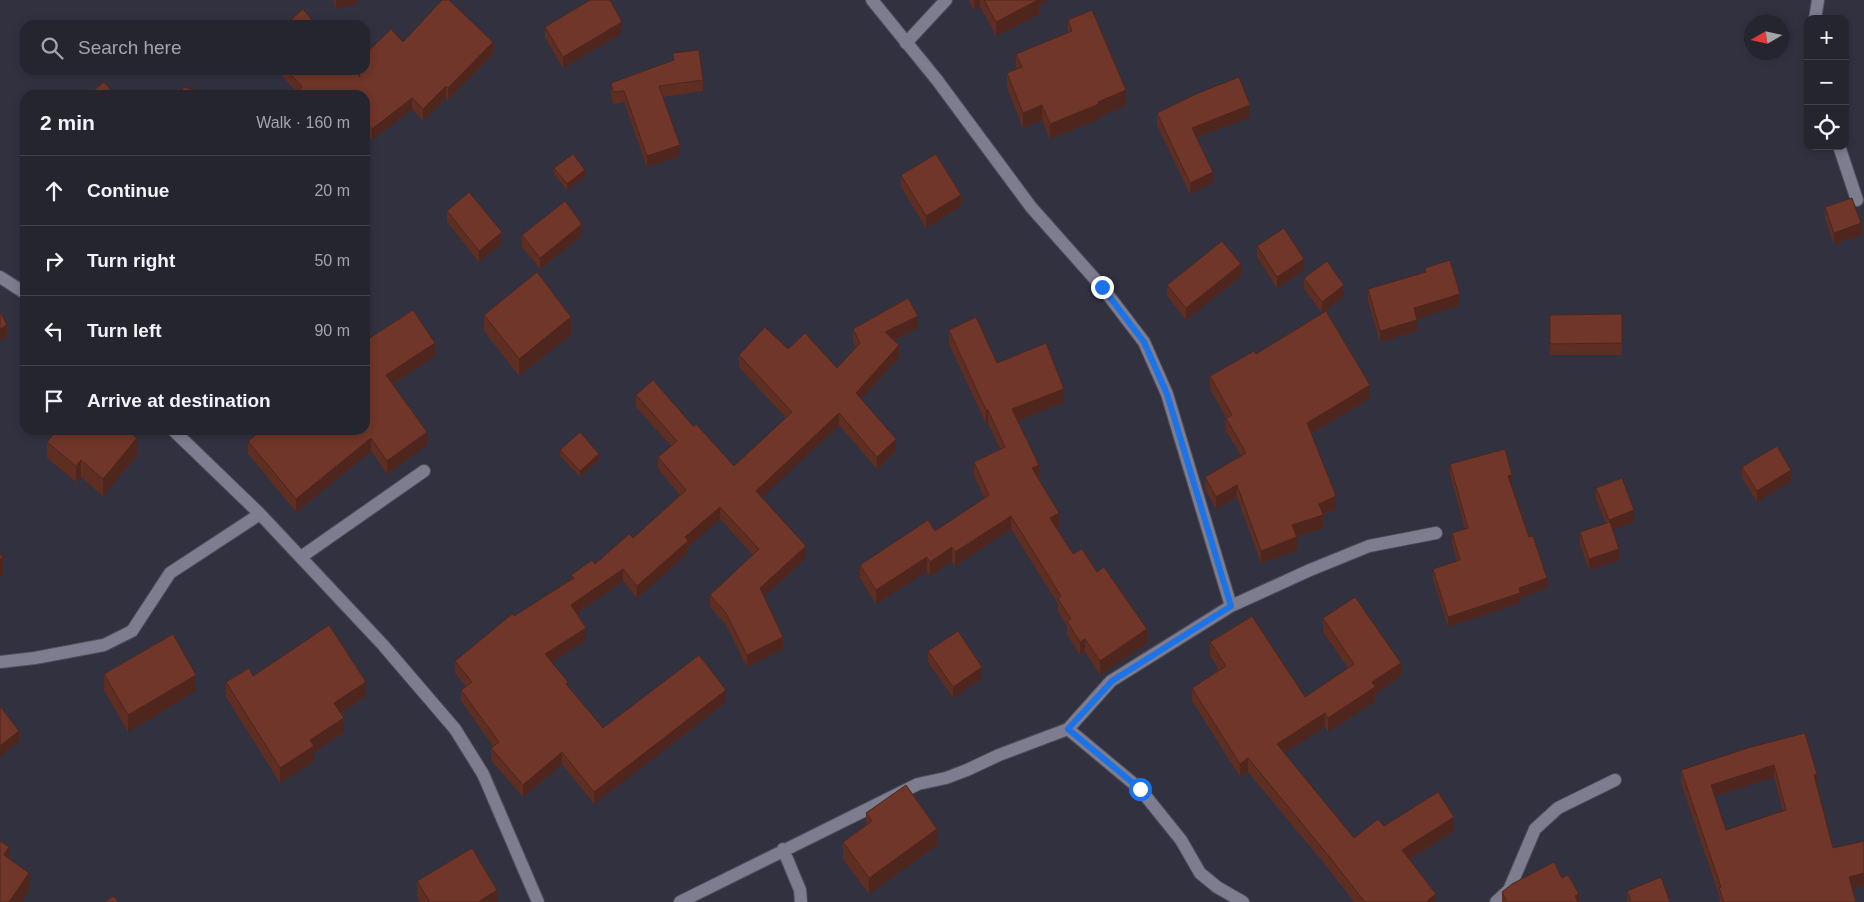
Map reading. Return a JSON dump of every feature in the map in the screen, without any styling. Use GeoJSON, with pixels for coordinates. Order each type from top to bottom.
{"type":"FeatureCollection","features":[{"type":"Feature","properties":{"kind":"street"},"geometry":{"type":"LineString","coordinates":[[872,0],[936,80],[1031,207],[1102,287],[1144,342],[1167,394],[1231,606]]}},
{"type":"Feature","properties":{"kind":"street"},"geometry":{"type":"LineString","coordinates":[[906,43],[946,0]]}},
{"type":"Feature","properties":{"kind":"street"},"geometry":{"type":"LineString","coordinates":[[1816,15],[1818,0]]}},
{"type":"Feature","properties":{"kind":"street"},"geometry":{"type":"LineString","coordinates":[[1841,150],[1857,200]]}},
{"type":"Feature","properties":{"kind":"street"},"geometry":{"type":"LineString","coordinates":[[0,276],[20,290]]}},
{"type":"Feature","properties":{"kind":"street"},"geometry":{"type":"LineString","coordinates":[[178,435],[260,514],[383,645],[455,728],[482,774],[538,902]]}},
{"type":"Feature","properties":{"kind":"street"},"geometry":{"type":"LineString","coordinates":[[300,557],[424,471]]}},
{"type":"Feature","properties":{"kind":"street"},"geometry":{"type":"LineString","coordinates":[[0,662],[35,658],[104,645],[132,631],[170,573],[260,514]]}},
{"type":"Feature","properties":{"kind":"street"},"geometry":{"type":"LineString","coordinates":[[680,902],[918,784],[946,778],[999,755],[1068,729],[1112,681],[1231,606],[1310,570],[1370,546],[1436,533]]}},
{"type":"Feature","properties":{"kind":"street"},"geometry":{"type":"LineString","coordinates":[[1068,729],[1140,789],[1181,840],[1200,872],[1217,887],[1243,902]]}},
{"type":"Feature","properties":{"kind":"street"},"geometry":{"type":"LineString","coordinates":[[1496,902],[1508,890],[1534,829],[1558,808],[1615,780]]}},
{"type":"Feature","properties":{"kind":"street"},"geometry":{"type":"LineString","coordinates":[[784,849],[800,890],[801,902]]}},
{"type":"Feature","properties":{"kind":"building"},"geometry":{"type":"Polygon","coordinates":[[[442,0],[449,0],[493,42],[448,88],[446,86],[423,109],[412,98],[372,129],[370,126],[370,90],[299,90],[302,87],[291,75],[358,75],[360,77],[359,75],[370,75],[370,49],[391,29],[403,42],[442,0]]]}},
{"type":"Feature","properties":{"kind":"building"},"geometry":{"type":"Polygon","coordinates":[[[590,0],[610,0],[622,22],[563,57],[545,27],[590,0]]]}},
{"type":"Feature","properties":{"kind":"building"},"geometry":{"type":"Polygon","coordinates":[[[984,0],[1038,0],[996,22],[984,0]]]}},
{"type":"Feature","properties":{"kind":"building"},"geometry":{"type":"Polygon","coordinates":[[[303,9],[312,20],[291,20],[303,9]]]}},
{"type":"Feature","properties":{"kind":"building"},"geometry":{"type":"Polygon","coordinates":[[[1092,10],[1126,90],[1098,102],[1099,104],[1050,124],[1042,105],[1023,113],[1007,73],[1022,67],[1016,54],[1072,31],[1068,20],[1092,10]]]}},
{"type":"Feature","properties":{"kind":"building"},"geometry":{"type":"Polygon","coordinates":[[[699,50],[703,80],[659,86],[680,145],[647,156],[624,91],[613,92],[611,83],[674,60],[673,53],[699,50]]]}},
{"type":"Feature","properties":{"kind":"building"},"geometry":{"type":"Polygon","coordinates":[[[1239,77],[1250,105],[1192,128],[1213,172],[1190,183],[1157,113],[1196,94],[1239,77]]]}},
{"type":"Feature","properties":{"kind":"building"},"geometry":{"type":"Polygon","coordinates":[[[104,82],[111,90],[94,90],[104,82]]]}},
{"type":"Feature","properties":{"kind":"building"},"geometry":{"type":"Polygon","coordinates":[[[183,87],[196,90],[183,90],[183,87]]]}},
{"type":"Feature","properties":{"kind":"building"},"geometry":{"type":"Polygon","coordinates":[[[573,154],[585,170],[567,184],[554,168],[573,154]]]}},
{"type":"Feature","properties":{"kind":"building"},"geometry":{"type":"Polygon","coordinates":[[[936,154],[961,195],[926,216],[901,175],[936,154]]]}},
{"type":"Feature","properties":{"kind":"building"},"geometry":{"type":"Polygon","coordinates":[[[469,192],[502,232],[479,251],[447,211],[469,192]]]}},
{"type":"Feature","properties":{"kind":"building"},"geometry":{"type":"Polygon","coordinates":[[[1852,198],[1861,223],[1834,233],[1825,207],[1852,198]]]}},
{"type":"Feature","properties":{"kind":"building"},"geometry":{"type":"Polygon","coordinates":[[[565,201],[582,224],[540,258],[522,235],[565,201]]]}},
{"type":"Feature","properties":{"kind":"building"},"geometry":{"type":"Polygon","coordinates":[[[1284,228],[1304,259],[1277,277],[1257,246],[1284,228]]]}},
{"type":"Feature","properties":{"kind":"building"},"geometry":{"type":"Polygon","coordinates":[[[1222,241],[1241,264],[1186,308],[1167,285],[1222,241]]]}},
{"type":"Feature","properties":{"kind":"building"},"geometry":{"type":"Polygon","coordinates":[[[1450,260],[1460,294],[1414,308],[1417,320],[1380,331],[1368,289],[1426,272],[1425,268],[1450,260]]]}},
{"type":"Feature","properties":{"kind":"building"},"geometry":{"type":"Polygon","coordinates":[[[1327,261],[1344,285],[1322,302],[1304,278],[1327,261]]]}},
{"type":"Feature","properties":{"kind":"building"},"geometry":{"type":"Polygon","coordinates":[[[537,272],[571,317],[519,359],[484,315],[537,272]]]}},
{"type":"Feature","properties":{"kind":"building"},"geometry":{"type":"Polygon","coordinates":[[[908,298],[918,316],[885,332],[899,345],[856,393],[896,439],[877,457],[839,413],[756,491],[806,546],[760,588],[783,637],[747,655],[726,613],[710,595],[759,549],[720,507],[685,537],[688,541],[637,586],[623,569],[571,605],[586,628],[545,654],[568,682],[566,684],[603,728],[699,655],[726,690],[594,792],[562,752],[523,785],[491,748],[499,742],[461,690],[472,682],[455,661],[512,614],[514,616],[574,578],[571,575],[592,560],[595,564],[629,534],[633,538],[686,490],[658,457],[677,441],[636,395],[653,380],[694,427],[696,424],[734,466],[792,412],[739,355],[765,327],[788,349],[805,333],[837,368],[860,343],[853,329],[908,298]]]}},
{"type":"Feature","properties":{"kind":"building"},"geometry":{"type":"Polygon","coordinates":[[[413,310],[435,343],[386,375],[427,432],[387,461],[371,438],[296,499],[248,441],[256,435],[370,435],[370,338],[413,310]]]}},
{"type":"Feature","properties":{"kind":"building"},"geometry":{"type":"Polygon","coordinates":[[[1326,311],[1370,385],[1307,423],[1336,496],[1319,504],[1323,515],[1292,525],[1297,537],[1261,551],[1237,485],[1216,497],[1205,477],[1246,453],[1226,418],[1232,415],[1210,376],[1254,351],[1256,354],[1326,311]]]}},
{"type":"Feature","properties":{"kind":"building"},"geometry":{"type":"Polygon","coordinates":[[[0,312],[7,325],[0,329],[0,312]]]}},
{"type":"Feature","properties":{"kind":"building"},"geometry":{"type":"Polygon","coordinates":[[[1622,314],[1622,343],[1550,344],[1550,315],[1622,314]]]}},
{"type":"Feature","properties":{"kind":"building"},"geometry":{"type":"Polygon","coordinates":[[[976,317],[997,363],[1046,343],[1064,389],[1012,409],[1039,465],[1032,468],[1059,513],[1050,518],[1073,554],[1082,549],[1097,572],[1104,567],[1147,629],[1100,661],[1085,639],[1080,642],[1067,621],[1071,619],[1058,599],[1061,596],[1011,516],[955,552],[952,547],[930,562],[927,557],[876,590],[860,565],[928,520],[935,531],[989,495],[974,462],[1005,447],[949,330],[976,317]]]}},
{"type":"Feature","properties":{"kind":"building"},"geometry":{"type":"Polygon","coordinates":[[[580,432],[599,454],[580,471],[560,450],[580,432]]]}},
{"type":"Feature","properties":{"kind":"building"},"geometry":{"type":"Polygon","coordinates":[[[53,435],[133,435],[137,438],[103,479],[81,460],[76,466],[47,442],[53,435]]]}},
{"type":"Feature","properties":{"kind":"building"},"geometry":{"type":"Polygon","coordinates":[[[1777,446],[1791,470],[1757,491],[1742,467],[1777,446]]]}},
{"type":"Feature","properties":{"kind":"building"},"geometry":{"type":"Polygon","coordinates":[[[1505,449],[1512,475],[1508,476],[1529,537],[1533,536],[1547,578],[1519,588],[1520,593],[1448,617],[1433,569],[1460,560],[1452,533],[1468,528],[1450,464],[1505,449]]]}},
{"type":"Feature","properties":{"kind":"building"},"geometry":{"type":"Polygon","coordinates":[[[1622,478],[1634,510],[1609,520],[1596,488],[1622,478]]]}},
{"type":"Feature","properties":{"kind":"building"},"geometry":{"type":"Polygon","coordinates":[[[1610,522],[1619,549],[1589,559],[1580,532],[1610,522]]]}},
{"type":"Feature","properties":{"kind":"building"},"geometry":{"type":"Polygon","coordinates":[[[1355,597],[1401,663],[1372,682],[1375,687],[1328,718],[1325,713],[1277,744],[1354,838],[1378,819],[1384,826],[1438,792],[1454,817],[1402,850],[1436,894],[1426,902],[1365,902],[1248,758],[1240,764],[1192,688],[1226,666],[1210,642],[1252,616],[1305,697],[1354,664],[1323,618],[1355,597]]]}},
{"type":"Feature","properties":{"kind":"building"},"geometry":{"type":"Polygon","coordinates":[[[329,625],[366,682],[334,703],[344,718],[310,740],[314,746],[280,768],[226,682],[249,668],[253,676],[329,625]]]}},
{"type":"Feature","properties":{"kind":"building"},"geometry":{"type":"Polygon","coordinates":[[[958,631],[982,667],[953,687],[928,651],[958,631]]]}},
{"type":"Feature","properties":{"kind":"building"},"geometry":{"type":"Polygon","coordinates":[[[173,634],[196,675],[128,715],[104,674],[173,634]]]}},
{"type":"Feature","properties":{"kind":"building"},"geometry":{"type":"Polygon","coordinates":[[[0,706],[19,731],[0,746],[0,706]]]}},
{"type":"Feature","properties":{"kind":"building"},"geometry":{"type":"Polygon","coordinates":[[[1805,733],[1817,774],[1814,775],[1833,848],[1864,841],[1864,873],[1849,877],[1856,902],[1724,902],[1719,888],[1721,887],[1681,770],[1751,747],[1805,733]],[[1774,765],[1711,785],[1726,830],[1786,810],[1774,765]]]}},
{"type":"Feature","properties":{"kind":"building"},"geometry":{"type":"Polygon","coordinates":[[[906,785],[937,829],[869,878],[843,842],[872,821],[866,813],[906,785]]]}},
{"type":"Feature","properties":{"kind":"building"},"geometry":{"type":"Polygon","coordinates":[[[0,841],[9,847],[4,855],[29,873],[9,902],[0,902],[0,841]]]}},
{"type":"Feature","properties":{"kind":"building"},"geometry":{"type":"Polygon","coordinates":[[[472,848],[497,890],[478,902],[430,902],[417,881],[472,848]]]}},
{"type":"Feature","properties":{"kind":"building"},"geometry":{"type":"Polygon","coordinates":[[[1554,862],[1562,878],[1568,875],[1579,894],[1575,896],[1578,902],[1507,902],[1502,892],[1512,884],[1554,862]]]}},
{"type":"Feature","properties":{"kind":"building"},"geometry":{"type":"Polygon","coordinates":[[[1661,877],[1670,902],[1631,902],[1627,891],[1661,877]]]}},
{"type":"Feature","properties":{"kind":"building"},"geometry":{"type":"Polygon","coordinates":[[[114,896],[118,902],[104,902],[114,896]]]}},
{"type":"Feature","properties":{"kind":"route"},"geometry":{"type":"LineString","coordinates":[[1102,287],[1144,342],[1167,394],[1231,606],[1112,681],[1068,729],[1140,789]]}}]}
